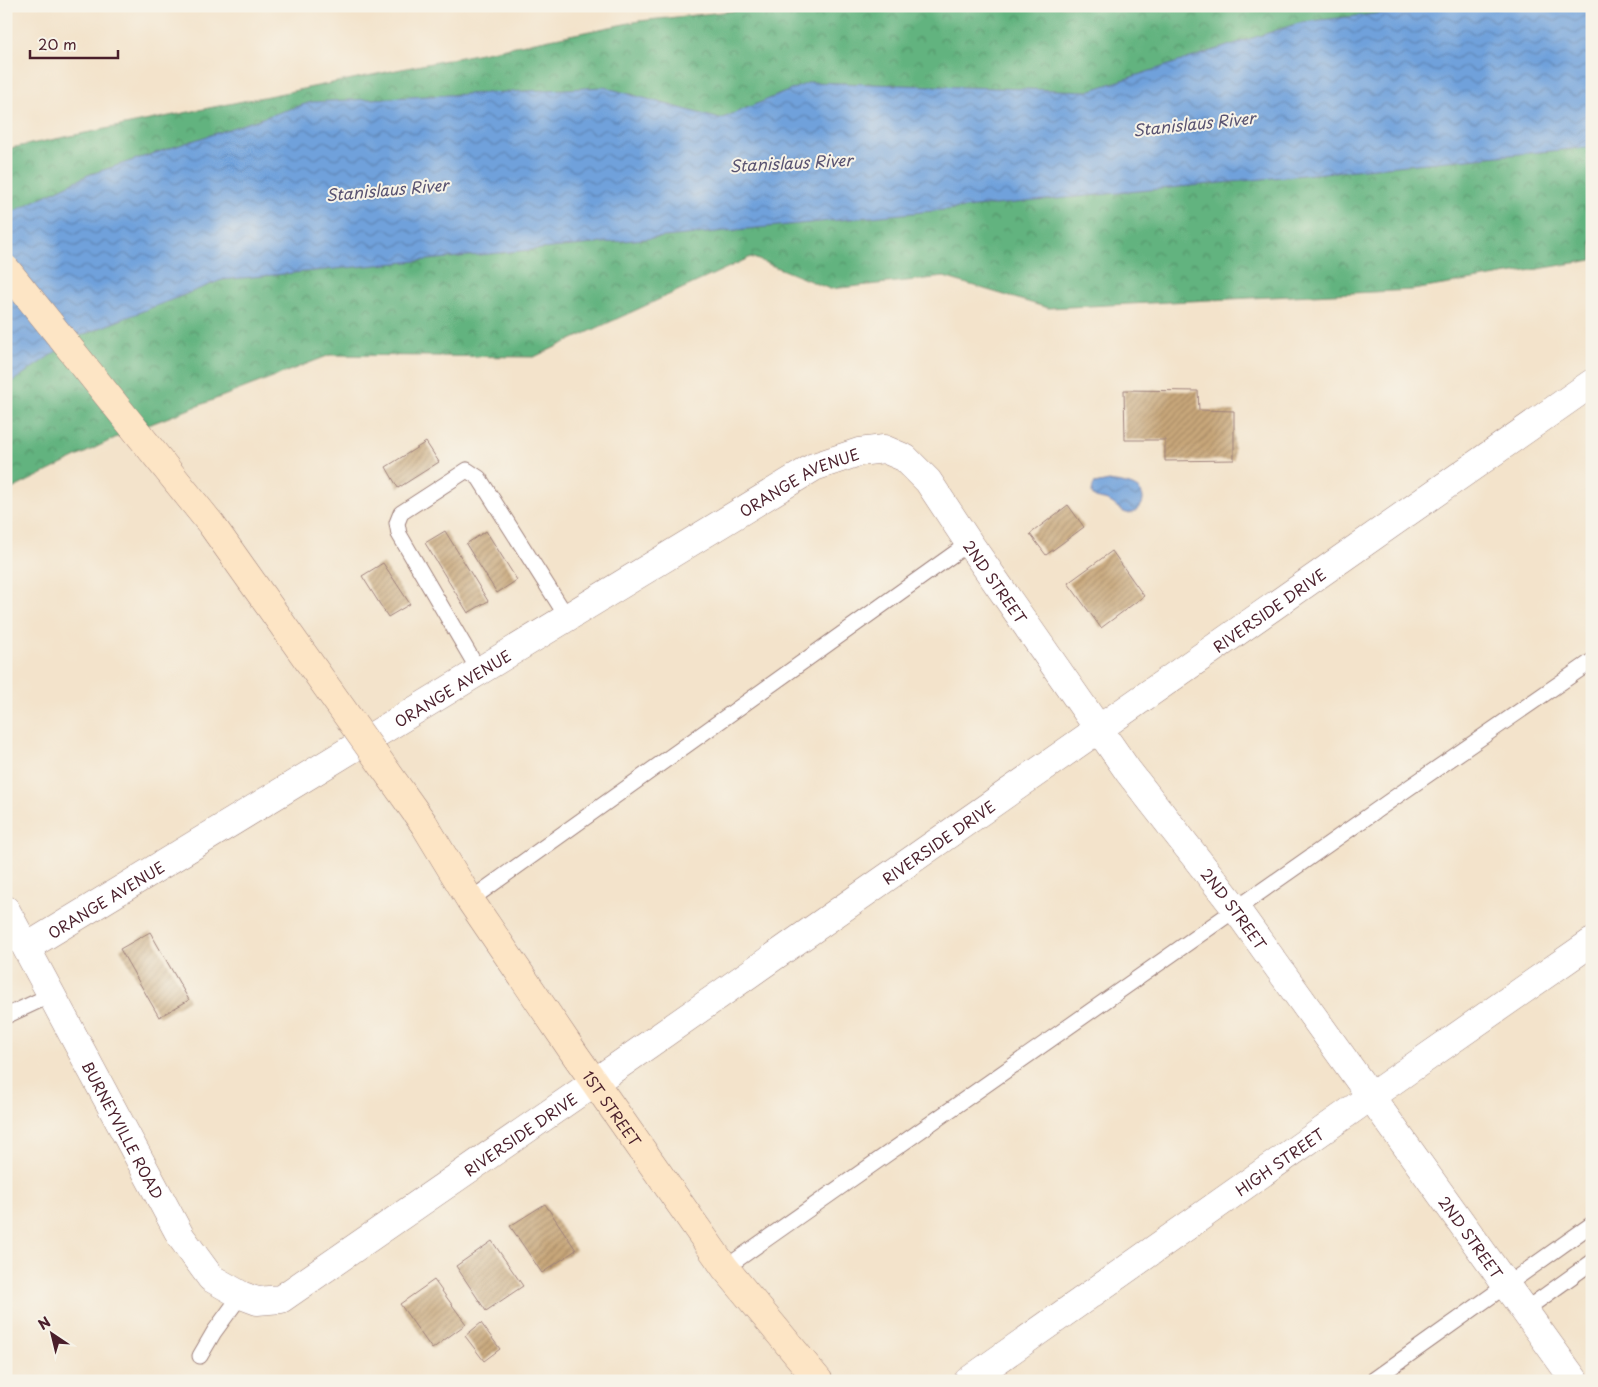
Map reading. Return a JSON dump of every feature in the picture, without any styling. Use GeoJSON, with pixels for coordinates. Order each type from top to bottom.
{"type":"FeatureCollection","features":[{"type":"Feature","properties":{"kind":"main road","name":"1ST STREET"},"geometry":{"type":"LineString","coordinates":[[6,269],[211,524],[424,824],[470,900],[725,1268],[819,1381]]}},
{"type":"Feature","properties":{"kind":"street","name":"RIVERSIDE DRIVE"},"geometry":{"type":"LineString","coordinates":[[281,1299],[595,1082],[1592,383]]}},
{"type":"Feature","properties":{"kind":"street","name":"2ND STREET"},"geometry":{"type":"LineString","coordinates":[[884,449],[906,458],[928,481],[968,543],[1128,771],[1236,910],[1575,1381]]}},
{"type":"Feature","properties":{"kind":"street","name":"ORANGE AVENUE"},"geometry":{"type":"LineString","coordinates":[[26,947],[814,467],[859,452],[884,449]]}},
{"type":"Feature","properties":{"kind":"street","name":"BURNEYVILLE ROAD"},"geometry":{"type":"LineString","coordinates":[[6,910],[182,1237],[210,1278],[241,1295],[257,1301],[281,1299]]}},
{"type":"Feature","properties":{"kind":"street","name":"HIGH STREET"},"geometry":{"type":"LineString","coordinates":[[968,1381],[1370,1096],[1592,942]]}},
{"type":"Feature","properties":{"kind":"lane"},"geometry":{"type":"LineString","coordinates":[[479,671],[399,534],[397,523],[401,513],[467,470],[479,478],[567,617]]}},
{"type":"Feature","properties":{"kind":"lane"},"geometry":{"type":"LineString","coordinates":[[470,900],[968,543]]}},
{"type":"Feature","properties":{"kind":"lane"},"geometry":{"type":"LineString","coordinates":[[725,1268],[1592,661]]}},
{"type":"Feature","properties":{"kind":"lane"},"geometry":{"type":"LineString","coordinates":[[6,1016],[51,994]]}},
{"type":"Feature","properties":{"kind":"lane"},"geometry":{"type":"LineString","coordinates":[[1372,1381],[1592,1224]]}},
{"type":"Feature","properties":{"kind":"lane"},"geometry":{"type":"LineString","coordinates":[[1524,1310],[1592,1262]]}},
{"type":"Feature","properties":{"kind":"lane"},"geometry":{"type":"LineString","coordinates":[[200,1356],[214,1332],[241,1295]]}},
{"type":"Feature","properties":{"kind":"green space"},"geometry":{"type":"Polygon","coordinates":[[[779,6],[1592,6],[1592,260],[1413,290],[1048,308],[944,277],[830,289],[751,257],[534,357],[330,355],[117,437],[6,492],[6,149],[639,21],[779,6]]]}},
{"type":"Feature","properties":{"kind":"water","name":"Stanislaus River"},"geometry":{"type":"Polygon","coordinates":[[[1447,6],[1592,6],[1592,147],[222,280],[77,337],[6,386],[6,215],[88,175],[311,102],[604,87],[720,119],[810,82],[1088,91],[1302,22],[1447,6]]]}},
{"type":"Feature","properties":{"kind":"water"},"geometry":{"type":"Polygon","coordinates":[[[1109,481],[1136,487],[1140,491],[1143,500],[1140,507],[1134,512],[1127,513],[1110,502],[1093,496],[1094,484],[1109,481]]]}},
{"type":"Feature","properties":{"kind":"building"},"geometry":{"type":"Polygon","coordinates":[[[1124,390],[1198,391],[1199,410],[1234,411],[1234,460],[1165,461],[1165,440],[1125,440],[1124,390]]]}},
{"type":"Feature","properties":{"kind":"building"},"geometry":{"type":"Polygon","coordinates":[[[426,442],[439,462],[398,488],[386,467],[426,442]]]}},
{"type":"Feature","properties":{"kind":"building"},"geometry":{"type":"Polygon","coordinates":[[[1068,505],[1084,527],[1046,555],[1030,534],[1068,505]]]}},
{"type":"Feature","properties":{"kind":"building"},"geometry":{"type":"Polygon","coordinates":[[[445,531],[488,601],[468,613],[425,543],[445,531]]]}},
{"type":"Feature","properties":{"kind":"building"},"geometry":{"type":"Polygon","coordinates":[[[486,531],[517,580],[497,593],[466,544],[486,531]]]}},
{"type":"Feature","properties":{"kind":"building"},"geometry":{"type":"Polygon","coordinates":[[[1112,551],[1144,596],[1101,628],[1068,583],[1112,551]]]}},
{"type":"Feature","properties":{"kind":"building"},"geometry":{"type":"Polygon","coordinates":[[[383,563],[410,604],[388,617],[362,576],[383,563]]]}},
{"type":"Feature","properties":{"kind":"building"},"geometry":{"type":"Polygon","coordinates":[[[150,932],[189,1000],[159,1017],[120,949],[150,932]]]}},
{"type":"Feature","properties":{"kind":"building"},"geometry":{"type":"Polygon","coordinates":[[[545,1204],[576,1250],[542,1273],[510,1226],[545,1204]]]}},
{"type":"Feature","properties":{"kind":"building"},"geometry":{"type":"Polygon","coordinates":[[[492,1241],[523,1286],[486,1311],[456,1266],[492,1241]]]}},
{"type":"Feature","properties":{"kind":"building"},"geometry":{"type":"Polygon","coordinates":[[[434,1280],[466,1324],[432,1349],[400,1304],[434,1280]]]}},
{"type":"Feature","properties":{"kind":"building"},"geometry":{"type":"Polygon","coordinates":[[[481,1323],[500,1349],[484,1361],[465,1336],[481,1323]]]}}]}
